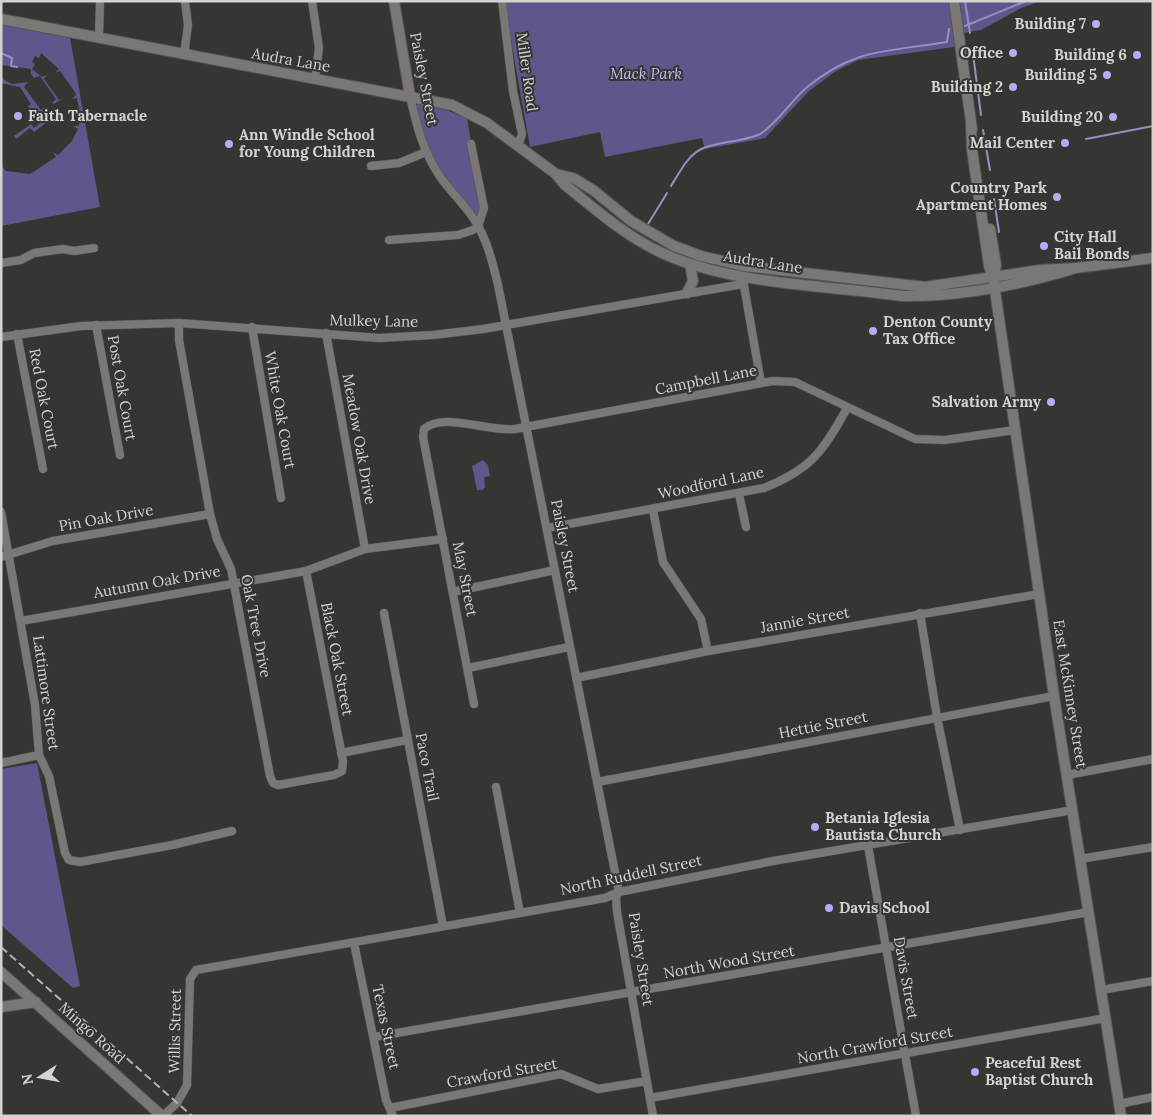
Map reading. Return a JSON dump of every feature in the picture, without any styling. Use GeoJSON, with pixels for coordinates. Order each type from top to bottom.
{"type":"FeatureCollection","features":[{"type":"Feature","properties":{"kind":"street"},"geometry":{"type":"LineString","coordinates":[[99,37],[100,1]]}},
{"type":"Feature","properties":{"kind":"street"},"geometry":{"type":"LineString","coordinates":[[184,55],[188,25],[185,1]]}},
{"type":"Feature","properties":{"kind":"street"},"geometry":{"type":"LineString","coordinates":[[312,1],[319,48],[315,79]]}},
{"type":"Feature","properties":{"kind":"street","name":"Paisley Street"},"geometry":{"type":"LineString","coordinates":[[394,1],[416,125],[426,152],[439,175],[478,226],[490,256],[506,325],[619,892],[616,896],[617,912],[630,993],[654,1116]]}},
{"type":"Feature","properties":{"kind":"street","name":"Miller Road"},"geometry":{"type":"LineString","coordinates":[[502,1],[513,90],[522,134],[518,146]]}},
{"type":"Feature","properties":{"kind":"street","name":"East McKinney Street"},"geometry":{"type":"LineString","coordinates":[[954,1],[971,125],[972,150],[989,266],[993,282],[1054,696],[1121,1116]]}},
{"type":"Feature","properties":{"kind":"street","name":"Audra Lane"},"geometry":{"type":"LineString","coordinates":[[1,19],[184,55],[410,96],[466,110],[487,123],[556,174],[564,184],[607,218],[660,252],[690,264],[743,275],[868,286],[922,296],[993,282],[1043,279],[1076,268],[1153,258]]}},
{"type":"Feature","properties":{"kind":"street"},"geometry":{"type":"LineString","coordinates":[[389,240],[458,235],[473,230],[478,226],[484,208],[471,144]]}},
{"type":"Feature","properties":{"kind":"street"},"geometry":{"type":"LineString","coordinates":[[371,166],[399,163],[426,152]]}},
{"type":"Feature","properties":{"kind":"street","name":"Audra Lane"},"geometry":{"type":"LineString","coordinates":[[556,174],[573,178],[593,190],[614,208],[651,234],[674,246],[743,275]]}},
{"type":"Feature","properties":{"kind":"street"},"geometry":{"type":"LineString","coordinates":[[607,218],[614,208]]}},
{"type":"Feature","properties":{"kind":"street"},"geometry":{"type":"LineString","coordinates":[[1,263],[21,260],[34,253],[63,249],[74,251],[94,248]]}},
{"type":"Feature","properties":{"kind":"street"},"geometry":{"type":"LineString","coordinates":[[687,293],[693,282],[690,264]]}},
{"type":"Feature","properties":{"kind":"street"},"geometry":{"type":"LineString","coordinates":[[743,275],[761,383]]}},
{"type":"Feature","properties":{"kind":"street","name":"Mulkey Lane"},"geometry":{"type":"LineString","coordinates":[[1,337],[96,325],[179,323],[379,338],[415,336],[506,325],[687,293],[743,275]]}},
{"type":"Feature","properties":{"kind":"street","name":"Oak Tree Drive"},"geometry":{"type":"LineString","coordinates":[[179,323],[179,340],[210,514],[217,539],[231,569],[234,582],[270,776],[273,783],[278,785],[334,775],[342,771],[341,753]]}},
{"type":"Feature","properties":{"kind":"street","name":"Post Oak Court"},"geometry":{"type":"LineString","coordinates":[[96,325],[120,455]]}},
{"type":"Feature","properties":{"kind":"street","name":"White Oak Court"},"geometry":{"type":"LineString","coordinates":[[252,327],[281,498]]}},
{"type":"Feature","properties":{"kind":"street","name":"Meadow Oak Drive"},"geometry":{"type":"LineString","coordinates":[[326,333],[365,550]]}},
{"type":"Feature","properties":{"kind":"street","name":"Red Oak Court"},"geometry":{"type":"LineString","coordinates":[[17,334],[43,469]]}},
{"type":"Feature","properties":{"kind":"street","name":"Campbell Lane"},"geometry":{"type":"LineString","coordinates":[[427,459],[424,429],[435,422],[447,422],[504,431],[773,381],[795,382],[900,434],[929,441],[1015,430]]}},
{"type":"Feature","properties":{"kind":"street","name":"Woodford Lane"},"geometry":{"type":"LineString","coordinates":[[547,528],[653,510],[764,488],[791,477],[815,457],[831,437],[847,408]]}},
{"type":"Feature","properties":{"kind":"street","name":"May Street"},"geometry":{"type":"LineString","coordinates":[[427,459],[474,704]]}},
{"type":"Feature","properties":{"kind":"street"},"geometry":{"type":"LineString","coordinates":[[739,494],[746,527]]}},
{"type":"Feature","properties":{"kind":"street"},"geometry":{"type":"LineString","coordinates":[[653,510],[663,562],[701,619],[708,651]]}},
{"type":"Feature","properties":{"kind":"street","name":"Lattimore Street"},"geometry":{"type":"LineString","coordinates":[[1,512],[5,556],[21,621],[35,705],[39,755],[49,776],[65,853],[72,861],[80,862],[172,845],[232,831]]}},
{"type":"Feature","properties":{"kind":"street","name":"Pin Oak Drive"},"geometry":{"type":"LineString","coordinates":[[5,556],[53,541],[210,514]]}},
{"type":"Feature","properties":{"kind":"street","name":"Autumn Oak Drive"},"geometry":{"type":"LineString","coordinates":[[21,621],[234,582],[306,571],[365,550],[443,539]]}},
{"type":"Feature","properties":{"kind":"street"},"geometry":{"type":"LineString","coordinates":[[453,592],[555,570]]}},
{"type":"Feature","properties":{"kind":"street","name":"Black Oak Street"},"geometry":{"type":"LineString","coordinates":[[306,571],[341,753]]}},
{"type":"Feature","properties":{"kind":"street","name":"Jannie Street"},"geometry":{"type":"LineString","coordinates":[[576,678],[708,651],[1039,594]]}},
{"type":"Feature","properties":{"kind":"street","name":"Paco Trail"},"geometry":{"type":"LineString","coordinates":[[384,613],[442,926]]}},
{"type":"Feature","properties":{"kind":"street"},"geometry":{"type":"LineString","coordinates":[[920,613],[937,717],[960,830]]}},
{"type":"Feature","properties":{"kind":"street"},"geometry":{"type":"LineString","coordinates":[[468,668],[569,646]]}},
{"type":"Feature","properties":{"kind":"street","name":"Hettie Street"},"geometry":{"type":"LineString","coordinates":[[597,782],[1054,696]]}},
{"type":"Feature","properties":{"kind":"street"},"geometry":{"type":"LineString","coordinates":[[341,753],[407,740]]}},
{"type":"Feature","properties":{"kind":"street"},"geometry":{"type":"LineString","coordinates":[[1,763],[39,755]]}},
{"type":"Feature","properties":{"kind":"street"},"geometry":{"type":"LineString","coordinates":[[1067,775],[1153,759]]}},
{"type":"Feature","properties":{"kind":"street"},"geometry":{"type":"LineString","coordinates":[[496,788],[520,913]]}},
{"type":"Feature","properties":{"kind":"street","name":"North Ruddell Street"},"geometry":{"type":"LineString","coordinates":[[196,970],[606,898],[619,892],[773,861],[1073,810]]}},
{"type":"Feature","properties":{"kind":"street","name":"Davis Street"},"geometry":{"type":"LineString","coordinates":[[868,846],[916,1116]]}},
{"type":"Feature","properties":{"kind":"street"},"geometry":{"type":"LineString","coordinates":[[1080,859],[1153,847]]}},
{"type":"Feature","properties":{"kind":"street","name":"North Wood Street"},"geometry":{"type":"LineString","coordinates":[[374,1037],[1089,912]]}},
{"type":"Feature","properties":{"kind":"street","name":"Texas Street"},"geometry":{"type":"LineString","coordinates":[[354,943],[393,1116]]}},
{"type":"Feature","properties":{"kind":"street","name":"Willis Street"},"geometry":{"type":"LineString","coordinates":[[162,1116],[177,1103],[187,1085],[190,979],[196,970]]}},
{"type":"Feature","properties":{"kind":"street","name":"Mingo Road"},"geometry":{"type":"LineString","coordinates":[[1,972],[162,1116]]}},
{"type":"Feature","properties":{"kind":"street"},"geometry":{"type":"LineString","coordinates":[[1101,990],[1153,981]]}},
{"type":"Feature","properties":{"kind":"street"},"geometry":{"type":"LineString","coordinates":[[1,1007],[36,1002]]}},
{"type":"Feature","properties":{"kind":"street","name":"North Crawford Street"},"geometry":{"type":"LineString","coordinates":[[650,1098],[1106,1018]]}},
{"type":"Feature","properties":{"kind":"street","name":"Crawford Street"},"geometry":{"type":"LineString","coordinates":[[390,1108],[561,1074],[598,1089],[647,1081]]}},
{"type":"Feature","properties":{"kind":"street"},"geometry":{"type":"LineString","coordinates":[[1119,1104],[1153,1097]]}},
{"type":"Feature","properties":{"kind":"green space","name":"Mack Park"},"geometry":{"type":"Polygon","coordinates":[[[504,1],[1041,1],[1021,8],[981,30],[958,34],[954,47],[858,60],[836,71],[809,91],[765,138],[705,149],[702,138],[605,157],[600,132],[530,147],[504,1]]]}},
{"type":"Feature","properties":{"kind":"green space"},"geometry":{"type":"Polygon","coordinates":[[[1,19],[69,32],[100,207],[1,226],[1,165],[6,171],[30,174],[56,157],[53,152],[58,155],[72,141],[78,129],[73,126],[79,126],[80,115],[77,98],[72,99],[76,95],[75,92],[60,71],[55,73],[59,69],[41,53],[39,58],[35,56],[32,62],[35,64],[32,69],[42,77],[47,75],[44,79],[59,100],[64,98],[54,104],[52,103],[56,99],[40,76],[34,78],[31,74],[31,69],[1,65],[1,19]]]}},
{"type":"Feature","properties":{"kind":"green space"},"geometry":{"type":"Polygon","coordinates":[[[1,78],[12,84],[28,82],[24,87],[41,110],[46,107],[48,110],[47,122],[34,132],[30,128],[16,139],[14,136],[31,124],[34,128],[40,123],[28,106],[31,104],[20,87],[1,83],[1,78]]]}},
{"type":"Feature","properties":{"kind":"green space"},"geometry":{"type":"Polygon","coordinates":[[[412,102],[446,110],[467,118],[477,180],[484,208],[478,226],[439,175],[412,102]]]}},
{"type":"Feature","properties":{"kind":"green space"},"geometry":{"type":"Polygon","coordinates":[[[483,460],[488,465],[490,476],[484,477],[485,487],[483,490],[477,490],[472,466],[483,460]]]}},
{"type":"Feature","properties":{"kind":"green space"},"geometry":{"type":"Polygon","coordinates":[[[37,763],[80,986],[73,988],[1,925],[1,769],[37,763]]]}},
{"type":"Feature","properties":{"kind":"waterway"},"geometry":{"type":"LineString","coordinates":[[965,1],[970,33]]}},
{"type":"Feature","properties":{"kind":"waterway"},"geometry":{"type":"LineString","coordinates":[[965,26],[1026,1]]}},
{"type":"Feature","properties":{"kind":"waterway"},"geometry":{"type":"LineString","coordinates":[[671,186],[684,165],[695,153],[710,146],[754,137],[760,134],[773,124],[806,88],[840,65],[873,53],[947,42],[949,29]]}},
{"type":"Feature","properties":{"kind":"waterway"},"geometry":{"type":"LineString","coordinates":[[1,53],[12,58],[11,66],[17,67]]}},
{"type":"Feature","properties":{"kind":"waterway"},"geometry":{"type":"LineString","coordinates":[[973,54],[981,115]]}},
{"type":"Feature","properties":{"kind":"waterway"},"geometry":{"type":"LineString","coordinates":[[1086,139],[1153,126]]}},
{"type":"Feature","properties":{"kind":"waterway"},"geometry":{"type":"LineString","coordinates":[[983,130],[990,170]]}},
{"type":"Feature","properties":{"kind":"waterway"},"geometry":{"type":"LineString","coordinates":[[648,224],[667,193]]}},
{"type":"Feature","properties":{"kind":"waterway"},"geometry":{"type":"LineString","coordinates":[[994,199],[999,232]]}},
{"type":"Feature","properties":{"kind":"railway"},"geometry":{"type":"LineString","coordinates":[[1,947],[192,1116]]}},
{"type":"Feature","properties":{"kind":"place","name":"Building 7"},"geometry":{"type":"Point","coordinates":[1096,24]}},
{"type":"Feature","properties":{"kind":"place","name":"Office"},"geometry":{"type":"Point","coordinates":[1013,53]}},
{"type":"Feature","properties":{"kind":"place","name":"Building 6"},"geometry":{"type":"Point","coordinates":[1137,55]}},
{"type":"Feature","properties":{"kind":"place","name":"Building 5"},"geometry":{"type":"Point","coordinates":[1107,75]}},
{"type":"Feature","properties":{"kind":"place","name":"Building 2"},"geometry":{"type":"Point","coordinates":[1013,87]}},
{"type":"Feature","properties":{"kind":"place","name":"Faith Tabernacle"},"geometry":{"type":"Point","coordinates":[18,116]}},
{"type":"Feature","properties":{"kind":"place","name":"Building 20"},"geometry":{"type":"Point","coordinates":[1113,117]}},
{"type":"Feature","properties":{"kind":"place","name":"Mail Center"},"geometry":{"type":"Point","coordinates":[1065,143]}},
{"type":"Feature","properties":{"kind":"place","name":"Ann Windle School for Young Children"},"geometry":{"type":"Point","coordinates":[229,144]}},
{"type":"Feature","properties":{"kind":"place","name":"Country Park Apartment Homes"},"geometry":{"type":"Point","coordinates":[1057,197]}},
{"type":"Feature","properties":{"kind":"place","name":"City Hall Bail Bonds"},"geometry":{"type":"Point","coordinates":[1044,246]}},
{"type":"Feature","properties":{"kind":"place","name":"Denton County Tax Office"},"geometry":{"type":"Point","coordinates":[873,331]}},
{"type":"Feature","properties":{"kind":"place","name":"Salvation Army"},"geometry":{"type":"Point","coordinates":[1051,402]}},
{"type":"Feature","properties":{"kind":"place","name":"Betania Iglesia Bautista Church"},"geometry":{"type":"Point","coordinates":[815,827]}},
{"type":"Feature","properties":{"kind":"place","name":"Davis School"},"geometry":{"type":"Point","coordinates":[829,908]}},
{"type":"Feature","properties":{"kind":"place","name":"Peaceful Rest Baptist Church"},"geometry":{"type":"Point","coordinates":[975,1072]}}]}
